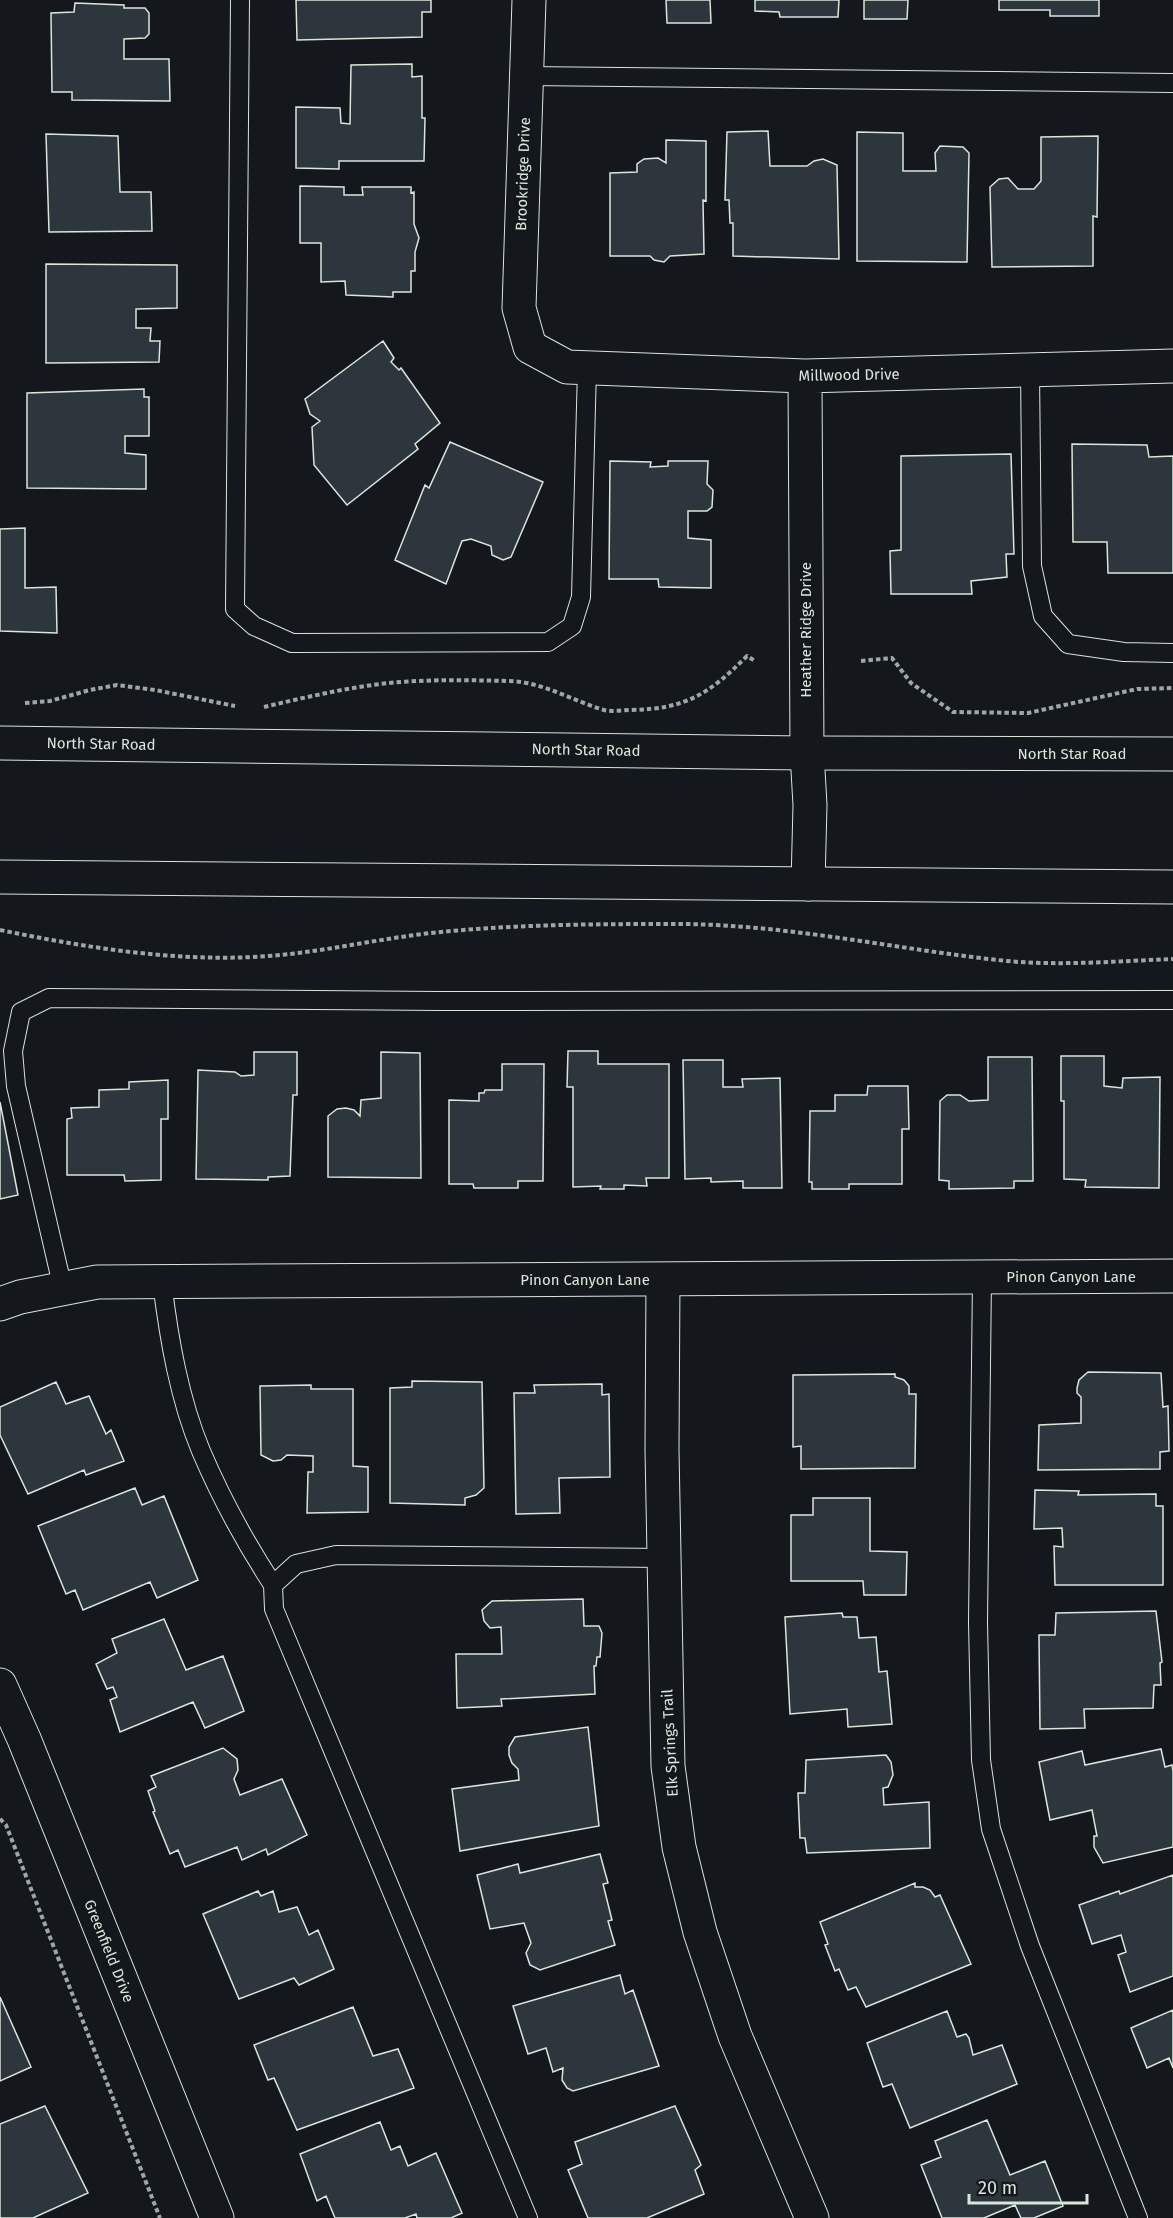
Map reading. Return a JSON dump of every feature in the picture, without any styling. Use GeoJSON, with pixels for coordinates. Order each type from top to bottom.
{"type":"FeatureCollection","features":[{"type":"Feature","properties":{"kind":"street","name":"Brookridge Drive"},"geometry":{"type":"LineString","coordinates":[[529,0],[519,308],[530,347]]}},
{"type":"Feature","properties":{"kind":"street","name":"Millwood Drive"},"geometry":{"type":"LineString","coordinates":[[530,347],[567,367],[805,376],[1173,366]]}},
{"type":"Feature","properties":{"kind":"street","name":"Heather Ridge Drive"},"geometry":{"type":"LineString","coordinates":[[805,376],[807,753],[810,806],[808,884]]}},
{"type":"Feature","properties":{"kind":"street","name":"North Star Road"},"geometry":{"type":"LineString","coordinates":[[0,743],[807,753],[1173,754]]}},
{"type":"Feature","properties":{"kind":"street"},"geometry":{"type":"LineString","coordinates":[[0,876],[1173,887]]}},
{"type":"Feature","properties":{"kind":"street","name":"Pinon Canyon Lane"},"geometry":{"type":"LineString","coordinates":[[0,1304],[20,1297],[97,1282],[1173,1276]]}},
{"type":"Feature","properties":{"kind":"street","name":"Elk Springs Trail"},"geometry":{"type":"LineString","coordinates":[[663,1279],[664,1558],[668,1766],[679,1847],[700,1932],[735,2036],[812,2218]]}},
{"type":"Feature","properties":{"kind":"street","name":"Greenfield Drive"},"geometry":{"type":"LineString","coordinates":[[0,1685],[12,1743],[217,2218]]}},
{"type":"Feature","properties":{"kind":"lane"},"geometry":{"type":"LineString","coordinates":[[240,0],[236,609],[254,626],[292,643],[548,642],[572,626],[581,597],[587,368]]}},
{"type":"Feature","properties":{"kind":"lane"},"geometry":{"type":"LineString","coordinates":[[526,76],[1173,83]]}},
{"type":"Feature","properties":{"kind":"lane"},"geometry":{"type":"LineString","coordinates":[[1030,370],[1032,566],[1043,616],[1068,644],[1124,652],[1173,652]]}},
{"type":"Feature","properties":{"kind":"lane"},"geometry":{"type":"LineString","coordinates":[[63,1289],[16,1086],[13,1051],[21,1012],[49,998],[439,1002],[1173,1000]]}},
{"type":"Feature","properties":{"kind":"lane"},"geometry":{"type":"LineString","coordinates":[[982,1278],[978,1623],[981,1760],[991,1829],[1030,1946],[1138,2218]]}},
{"type":"Feature","properties":{"kind":"lane"},"geometry":{"type":"LineString","coordinates":[[162,1282],[168,1330],[181,1389],[200,1449],[224,1502],[249,1548],[273,1585],[274,1609],[528,2218]]}},
{"type":"Feature","properties":{"kind":"lane"},"geometry":{"type":"LineString","coordinates":[[273,1585],[296,1564],[336,1555],[664,1558]]}},
{"type":"Feature","properties":{"kind":"path"},"geometry":{"type":"LineString","coordinates":[[254,707],[263,707],[330,691],[382,684],[512,681],[565,694],[606,711],[641,710],[673,705],[705,694],[726,678],[747,656],[755,662]]}},
{"type":"Feature","properties":{"kind":"path"},"geometry":{"type":"LineString","coordinates":[[861,661],[891,658],[911,683],[953,712],[1028,713],[1137,689],[1173,688]]}},
{"type":"Feature","properties":{"kind":"path"},"geometry":{"type":"LineString","coordinates":[[23,704],[117,686],[155,690],[245,706]]}},
{"type":"Feature","properties":{"kind":"path"},"geometry":{"type":"LineString","coordinates":[[0,930],[63,943],[153,956],[254,957],[452,931],[555,925],[687,924],[788,931],[1011,962],[1173,959]]}},
{"type":"Feature","properties":{"kind":"path"},"geometry":{"type":"LineString","coordinates":[[0,1819],[6,1825],[160,2218]]}},
{"type":"Feature","properties":{"kind":"building"},"geometry":{"type":"Polygon","coordinates":[[[296,0],[431,0],[431,12],[422,12],[422,37],[297,40],[296,0]]]}},
{"type":"Feature","properties":{"kind":"building"},"geometry":{"type":"Polygon","coordinates":[[[666,0],[710,0],[711,23],[667,23],[666,0]]]}},
{"type":"Feature","properties":{"kind":"building"},"geometry":{"type":"Polygon","coordinates":[[[755,0],[839,0],[838,17],[780,17],[779,12],[755,11],[755,0]]]}},
{"type":"Feature","properties":{"kind":"building"},"geometry":{"type":"Polygon","coordinates":[[[864,0],[908,0],[907,19],[864,19],[864,0]]]}},
{"type":"Feature","properties":{"kind":"building"},"geometry":{"type":"Polygon","coordinates":[[[999,0],[1099,0],[1099,16],[1050,16],[1050,10],[999,10],[999,0]]]}},
{"type":"Feature","properties":{"kind":"building"},"geometry":{"type":"Polygon","coordinates":[[[75,3],[145,8],[149,13],[149,34],[145,38],[124,39],[124,59],[169,59],[170,101],[72,100],[72,92],[52,92],[51,13],[74,12],[75,3]]]}},
{"type":"Feature","properties":{"kind":"building"},"geometry":{"type":"Polygon","coordinates":[[[412,64],[412,77],[422,76],[422,118],[425,118],[424,161],[339,161],[339,169],[296,168],[296,107],[340,108],[341,123],[350,124],[351,65],[412,64]]]}},
{"type":"Feature","properties":{"kind":"building"},"geometry":{"type":"Polygon","coordinates":[[[768,131],[770,166],[807,166],[823,159],[837,165],[839,259],[733,256],[733,223],[730,223],[729,200],[725,200],[727,132],[768,131]]]}},
{"type":"Feature","properties":{"kind":"building"},"geometry":{"type":"Polygon","coordinates":[[[857,132],[903,133],[903,171],[936,171],[935,153],[940,146],[963,147],[969,153],[967,262],[857,261],[857,132]]]}},
{"type":"Feature","properties":{"kind":"building"},"geometry":{"type":"Polygon","coordinates":[[[46,134],[118,136],[120,192],[151,192],[152,231],[49,232],[46,134]]]}},
{"type":"Feature","properties":{"kind":"building"},"geometry":{"type":"Polygon","coordinates":[[[1098,136],[1097,217],[1093,216],[1093,266],[992,267],[990,187],[999,179],[1008,178],[1018,189],[1034,189],[1041,181],[1041,137],[1098,136]]]}},
{"type":"Feature","properties":{"kind":"building"},"geometry":{"type":"Polygon","coordinates":[[[666,140],[706,141],[706,201],[703,200],[704,254],[670,256],[664,262],[654,260],[650,256],[610,256],[610,173],[637,172],[637,164],[644,159],[658,158],[666,163],[666,140]]]}},
{"type":"Feature","properties":{"kind":"building"},"geometry":{"type":"Polygon","coordinates":[[[300,186],[344,187],[344,195],[363,195],[362,187],[411,187],[411,193],[414,192],[414,224],[419,238],[415,252],[415,271],[411,271],[411,292],[393,292],[393,297],[346,295],[345,281],[321,282],[321,243],[300,243],[300,186]]]}},
{"type":"Feature","properties":{"kind":"building"},"geometry":{"type":"Polygon","coordinates":[[[46,264],[177,265],[177,308],[136,309],[136,328],[151,328],[150,341],[160,341],[159,362],[46,363],[46,264]]]}},
{"type":"Feature","properties":{"kind":"building"},"geometry":{"type":"Polygon","coordinates":[[[383,341],[394,358],[391,362],[399,370],[401,368],[440,423],[415,444],[418,449],[347,505],[314,465],[312,427],[320,421],[310,414],[305,399],[383,341]]]}},
{"type":"Feature","properties":{"kind":"building"},"geometry":{"type":"Polygon","coordinates":[[[144,389],[144,397],[149,397],[149,436],[125,436],[125,453],[146,455],[146,489],[27,488],[27,393],[144,389]]]}},
{"type":"Feature","properties":{"kind":"building"},"geometry":{"type":"Polygon","coordinates":[[[450,442],[543,482],[511,557],[503,560],[492,555],[491,546],[471,539],[462,541],[446,584],[395,560],[425,485],[429,488],[450,442]]]}},
{"type":"Feature","properties":{"kind":"building"},"geometry":{"type":"Polygon","coordinates":[[[1072,444],[1147,445],[1149,457],[1173,456],[1173,573],[1108,573],[1107,542],[1073,542],[1072,444]]]}},
{"type":"Feature","properties":{"kind":"building"},"geometry":{"type":"Polygon","coordinates":[[[1011,454],[1014,554],[1006,554],[1007,577],[971,581],[972,594],[891,594],[890,551],[901,550],[901,456],[1011,454]]]}},
{"type":"Feature","properties":{"kind":"building"},"geometry":{"type":"Polygon","coordinates":[[[610,461],[651,462],[650,467],[668,466],[668,461],[708,461],[707,484],[713,490],[712,507],[707,511],[688,511],[688,538],[711,540],[711,588],[659,587],[658,579],[609,579],[610,461]]]}},
{"type":"Feature","properties":{"kind":"building"},"geometry":{"type":"Polygon","coordinates":[[[25,528],[25,588],[56,587],[57,633],[0,631],[0,529],[25,528]]]}},
{"type":"Feature","properties":{"kind":"building"},"geometry":{"type":"Polygon","coordinates":[[[568,1051],[598,1051],[598,1064],[669,1064],[669,1178],[646,1178],[647,1186],[624,1185],[624,1189],[600,1189],[601,1186],[573,1187],[573,1087],[567,1087],[568,1051]]]}},
{"type":"Feature","properties":{"kind":"building"},"geometry":{"type":"Polygon","coordinates":[[[254,1052],[297,1052],[297,1095],[293,1095],[290,1176],[268,1177],[268,1180],[196,1179],[198,1070],[235,1072],[241,1076],[254,1075],[254,1052]]]}},
{"type":"Feature","properties":{"kind":"building"},"geometry":{"type":"Polygon","coordinates":[[[381,1052],[420,1053],[421,1178],[328,1177],[328,1116],[337,1109],[346,1108],[354,1110],[360,1116],[361,1100],[381,1098],[381,1052]]]}},
{"type":"Feature","properties":{"kind":"building"},"geometry":{"type":"Polygon","coordinates":[[[1061,1056],[1104,1056],[1104,1086],[1122,1088],[1123,1078],[1160,1077],[1159,1188],[1085,1187],[1086,1180],[1064,1179],[1064,1101],[1061,1101],[1061,1056]]]}},
{"type":"Feature","properties":{"kind":"building"},"geometry":{"type":"Polygon","coordinates":[[[988,1057],[1032,1057],[1033,1181],[1014,1181],[1014,1188],[949,1189],[949,1181],[939,1180],[940,1101],[947,1095],[960,1095],[969,1101],[988,1100],[988,1057]]]}},
{"type":"Feature","properties":{"kind":"building"},"geometry":{"type":"Polygon","coordinates":[[[683,1060],[723,1060],[723,1087],[743,1087],[742,1079],[780,1078],[782,1188],[743,1188],[743,1181],[711,1182],[711,1178],[685,1179],[683,1060]]]}},
{"type":"Feature","properties":{"kind":"building"},"geometry":{"type":"Polygon","coordinates":[[[502,1064],[544,1064],[543,1181],[518,1181],[518,1188],[474,1188],[473,1184],[449,1184],[449,1100],[479,1101],[479,1093],[484,1093],[485,1090],[502,1090],[502,1064]]]}},
{"type":"Feature","properties":{"kind":"building"},"geometry":{"type":"Polygon","coordinates":[[[168,1080],[168,1119],[161,1119],[161,1180],[125,1181],[124,1175],[67,1175],[67,1119],[72,1118],[71,1108],[99,1107],[99,1090],[129,1089],[129,1082],[168,1080]]]}},
{"type":"Feature","properties":{"kind":"building"},"geometry":{"type":"Polygon","coordinates":[[[868,1086],[908,1086],[909,1129],[902,1129],[902,1184],[849,1184],[849,1189],[812,1189],[812,1182],[809,1182],[810,1111],[835,1111],[835,1095],[867,1095],[868,1086]]]}},
{"type":"Feature","properties":{"kind":"building"},"geometry":{"type":"Polygon","coordinates":[[[0,1102],[18,1195],[0,1199],[0,1102]]]}},
{"type":"Feature","properties":{"kind":"building"},"geometry":{"type":"Polygon","coordinates":[[[1088,1372],[1161,1373],[1163,1407],[1168,1406],[1169,1451],[1160,1452],[1160,1469],[1038,1470],[1039,1425],[1081,1423],[1081,1397],[1077,1393],[1077,1388],[1079,1380],[1088,1372]]]}},
{"type":"Feature","properties":{"kind":"building"},"geometry":{"type":"Polygon","coordinates":[[[895,1374],[895,1377],[904,1380],[909,1386],[909,1394],[916,1394],[915,1468],[801,1469],[801,1446],[793,1447],[793,1375],[895,1374]]]}},
{"type":"Feature","properties":{"kind":"building"},"geometry":{"type":"Polygon","coordinates":[[[412,1381],[482,1382],[484,1488],[476,1495],[465,1498],[465,1505],[390,1503],[390,1388],[412,1387],[412,1381]]]}},
{"type":"Feature","properties":{"kind":"building"},"geometry":{"type":"Polygon","coordinates":[[[56,1382],[66,1404],[89,1396],[106,1434],[111,1430],[124,1461],[86,1475],[84,1470],[28,1494],[0,1435],[0,1407],[56,1382]]]}},
{"type":"Feature","properties":{"kind":"building"},"geometry":{"type":"Polygon","coordinates":[[[602,1384],[602,1395],[609,1394],[610,1477],[559,1478],[560,1513],[516,1514],[514,1393],[535,1393],[534,1385],[602,1384]]]}},
{"type":"Feature","properties":{"kind":"building"},"geometry":{"type":"Polygon","coordinates":[[[311,1385],[311,1389],[353,1389],[353,1466],[368,1467],[368,1512],[307,1513],[308,1472],[313,1472],[313,1456],[287,1455],[281,1460],[273,1461],[261,1455],[260,1386],[311,1385]]]}},
{"type":"Feature","properties":{"kind":"building"},"geometry":{"type":"Polygon","coordinates":[[[135,1488],[142,1505],[164,1496],[198,1580],[157,1598],[150,1582],[83,1610],[75,1590],[66,1594],[38,1526],[135,1488]]]}},
{"type":"Feature","properties":{"kind":"building"},"geometry":{"type":"Polygon","coordinates":[[[1035,1490],[1079,1491],[1078,1495],[1156,1494],[1156,1506],[1163,1506],[1163,1585],[1055,1585],[1054,1546],[1063,1547],[1062,1528],[1034,1529],[1035,1490]]]}},
{"type":"Feature","properties":{"kind":"building"},"geometry":{"type":"Polygon","coordinates":[[[813,1498],[870,1498],[870,1551],[907,1552],[906,1595],[864,1595],[863,1581],[791,1581],[791,1515],[813,1515],[813,1498]]]}},
{"type":"Feature","properties":{"kind":"building"},"geometry":{"type":"Polygon","coordinates":[[[583,1599],[584,1626],[599,1626],[602,1633],[600,1657],[597,1657],[596,1666],[594,1666],[595,1694],[501,1699],[502,1706],[457,1708],[456,1654],[502,1654],[501,1627],[490,1628],[484,1621],[482,1610],[492,1601],[583,1599]]]}},
{"type":"Feature","properties":{"kind":"building"},"geometry":{"type":"Polygon","coordinates":[[[1156,1611],[1162,1662],[1160,1663],[1161,1685],[1154,1685],[1153,1708],[1084,1709],[1085,1728],[1040,1729],[1039,1635],[1055,1635],[1056,1613],[1156,1611]]]}},
{"type":"Feature","properties":{"kind":"building"},"geometry":{"type":"Polygon","coordinates":[[[842,1613],[843,1617],[857,1617],[859,1638],[876,1637],[879,1672],[887,1671],[892,1724],[848,1727],[847,1709],[790,1714],[785,1617],[842,1613]]]}},
{"type":"Feature","properties":{"kind":"building"},"geometry":{"type":"Polygon","coordinates":[[[164,1619],[186,1670],[223,1656],[244,1711],[205,1728],[193,1702],[120,1732],[110,1700],[117,1697],[113,1687],[107,1689],[96,1664],[117,1653],[112,1639],[164,1619]]]}},
{"type":"Feature","properties":{"kind":"building"},"geometry":{"type":"Polygon","coordinates":[[[588,1727],[599,1826],[460,1851],[452,1789],[519,1780],[518,1769],[512,1763],[509,1755],[509,1747],[515,1737],[588,1727]]]}},
{"type":"Feature","properties":{"kind":"building"},"geometry":{"type":"Polygon","coordinates":[[[223,1748],[237,1759],[238,1770],[234,1779],[240,1795],[282,1779],[307,1835],[268,1855],[266,1849],[242,1860],[237,1847],[185,1867],[178,1850],[170,1854],[153,1812],[155,1811],[148,1791],[156,1787],[151,1776],[223,1748]]]}},
{"type":"Feature","properties":{"kind":"building"},"geometry":{"type":"Polygon","coordinates":[[[1161,1749],[1165,1767],[1172,1765],[1173,1771],[1173,1847],[1103,1863],[1094,1847],[1094,1836],[1097,1836],[1092,1810],[1050,1820],[1039,1762],[1082,1751],[1085,1765],[1161,1749]]]}},
{"type":"Feature","properties":{"kind":"building"},"geometry":{"type":"Polygon","coordinates":[[[886,1755],[891,1762],[893,1775],[888,1787],[883,1788],[884,1805],[929,1802],[930,1848],[807,1853],[805,1838],[800,1838],[798,1793],[805,1793],[806,1760],[886,1755]]]}},
{"type":"Feature","properties":{"kind":"building"},"geometry":{"type":"Polygon","coordinates":[[[600,1854],[608,1883],[603,1884],[612,1920],[608,1921],[615,1945],[540,1970],[530,1965],[526,1953],[531,1943],[524,1923],[490,1929],[477,1875],[518,1864],[520,1873],[600,1854]]]}},
{"type":"Feature","properties":{"kind":"building"},"geometry":{"type":"Polygon","coordinates":[[[1173,1875],[1173,1976],[1130,1992],[1118,1955],[1126,1952],[1121,1935],[1092,1944],[1079,1905],[1119,1891],[1120,1894],[1173,1875]]]}},
{"type":"Feature","properties":{"kind":"building"},"geometry":{"type":"Polygon","coordinates":[[[915,1883],[915,1887],[930,1890],[935,1897],[940,1895],[971,1964],[866,2007],[856,1987],[848,1990],[839,1969],[835,1971],[825,1945],[828,1944],[820,1922],[915,1883]]]}},
{"type":"Feature","properties":{"kind":"building"},"geometry":{"type":"Polygon","coordinates":[[[258,1891],[261,1896],[273,1891],[279,1912],[297,1907],[309,1935],[318,1930],[334,1969],[299,1985],[294,1978],[239,1999],[203,1914],[258,1891]]]}},
{"type":"Feature","properties":{"kind":"building"},"geometry":{"type":"Polygon","coordinates":[[[620,1975],[625,1994],[633,1990],[659,2066],[573,2091],[567,2088],[562,2080],[563,2068],[553,2072],[546,2048],[528,2054],[513,2006],[620,1975]]]}},
{"type":"Feature","properties":{"kind":"building"},"geometry":{"type":"Polygon","coordinates":[[[0,1997],[31,2067],[0,2081],[0,1997]]]}},
{"type":"Feature","properties":{"kind":"building"},"geometry":{"type":"Polygon","coordinates":[[[353,2007],[373,2056],[398,2049],[414,2088],[297,2130],[274,2078],[268,2080],[254,2045],[353,2007]]]}},
{"type":"Feature","properties":{"kind":"building"},"geometry":{"type":"Polygon","coordinates":[[[1173,2010],[1173,2068],[1169,2058],[1147,2068],[1131,2028],[1173,2010]]]}},
{"type":"Feature","properties":{"kind":"building"},"geometry":{"type":"Polygon","coordinates":[[[947,2011],[957,2037],[966,2034],[969,2038],[973,2055],[1002,2045],[1017,2084],[910,2128],[892,2084],[883,2087],[867,2043],[947,2011]]]}},
{"type":"Feature","properties":{"kind":"building"},"geometry":{"type":"Polygon","coordinates":[[[45,2106],[88,2193],[33,2218],[0,2218],[0,2124],[45,2106]]]}},
{"type":"Feature","properties":{"kind":"building"},"geometry":{"type":"Polygon","coordinates":[[[675,2106],[701,2165],[695,2170],[704,2194],[647,2218],[588,2218],[568,2170],[582,2164],[575,2142],[675,2106]]]}},
{"type":"Feature","properties":{"kind":"building"},"geometry":{"type":"Polygon","coordinates":[[[987,2120],[1010,2175],[1045,2161],[1063,2206],[1034,2218],[1021,2218],[1015,2205],[984,2218],[942,2218],[921,2165],[941,2157],[935,2141],[987,2120]]]}},
{"type":"Feature","properties":{"kind":"building"},"geometry":{"type":"Polygon","coordinates":[[[380,2122],[391,2150],[400,2146],[408,2166],[436,2153],[462,2213],[451,2218],[417,2218],[416,2214],[405,2218],[335,2218],[326,2196],[317,2201],[300,2154],[380,2122]]]}}]}
